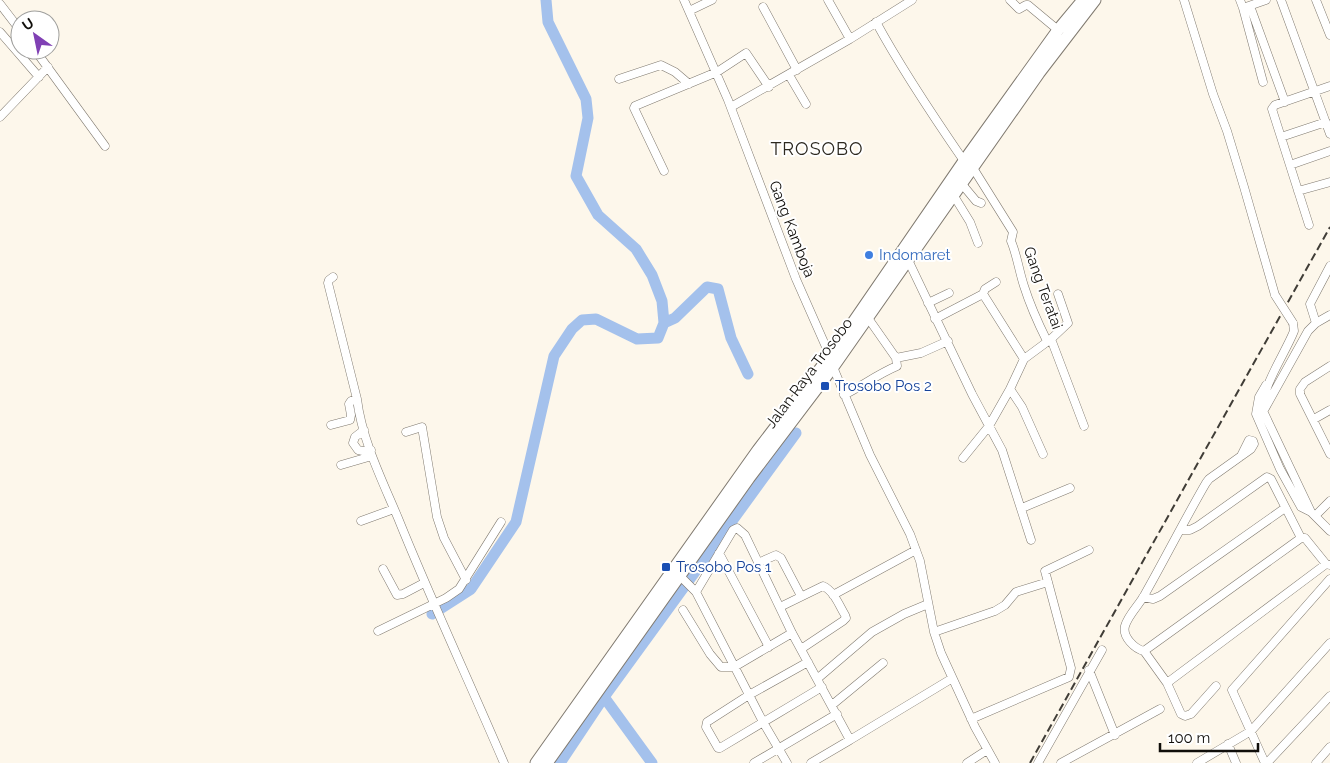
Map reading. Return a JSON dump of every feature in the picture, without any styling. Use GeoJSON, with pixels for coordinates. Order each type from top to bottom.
{"type":"FeatureCollection","features":[{"type":"Feature","properties":{"kind":"highway","name":"Jalan Raya Trosobo"},"geometry":{"type":"LineString","coordinates":[[831,362],[868,318],[954,196],[961,184],[968,164],[1095,0]]}},
{"type":"Feature","properties":{"kind":"highway","name":"Jalan Raya Trosobo"},"geometry":{"type":"LineString","coordinates":[[547,763],[681,576],[786,422],[831,362],[1058,30],[1080,1]]}},
{"type":"Feature","properties":{"kind":"highway","name":"Jalan Raya Trosobo"},"geometry":{"type":"LineString","coordinates":[[536,763],[742,473],[786,422]]}},
{"type":"Feature","properties":{"kind":"street","name":"Gang Kamboja"},"geometry":{"type":"LineString","coordinates":[[684,0],[717,72],[796,279],[844,395],[870,455],[910,534],[922,571],[934,632],[952,679],[995,763]]}},
{"type":"Feature","properties":{"kind":"street"},"geometry":{"type":"LineString","coordinates":[[689,11],[712,0]]}},
{"type":"Feature","properties":{"kind":"street"},"geometry":{"type":"LineString","coordinates":[[828,0],[850,39]]}},
{"type":"Feature","properties":{"kind":"street"},"geometry":{"type":"LineString","coordinates":[[731,107],[769,87],[912,0]]}},
{"type":"Feature","properties":{"kind":"street"},"geometry":{"type":"LineString","coordinates":[[1010,0],[1019,9],[1026,5],[1028,6],[1058,30]]}},
{"type":"Feature","properties":{"kind":"street"},"geometry":{"type":"LineString","coordinates":[[1184,0],[1213,94],[1227,131],[1275,296],[1295,327],[1292,337],[1262,397],[1260,412],[1280,469],[1301,507],[1313,514],[1330,531]]}},
{"type":"Feature","properties":{"kind":"street"},"geometry":{"type":"LineString","coordinates":[[1244,4],[1266,0]]}},
{"type":"Feature","properties":{"kind":"street"},"geometry":{"type":"LineString","coordinates":[[1281,0],[1330,134]]}},
{"type":"Feature","properties":{"kind":"street"},"geometry":{"type":"LineString","coordinates":[[1316,0],[1327,15],[1330,35]]}},
{"type":"Feature","properties":{"kind":"street"},"geometry":{"type":"LineString","coordinates":[[1321,0],[1330,23]]}},
{"type":"Feature","properties":{"kind":"street"},"geometry":{"type":"LineString","coordinates":[[0,4],[10,17]]}},
{"type":"Feature","properties":{"kind":"street"},"geometry":{"type":"LineString","coordinates":[[1244,4],[1262,37],[1285,102]]}},
{"type":"Feature","properties":{"kind":"street"},"geometry":{"type":"LineString","coordinates":[[1244,4],[1251,40],[1263,82]]}},
{"type":"Feature","properties":{"kind":"street"},"geometry":{"type":"LineString","coordinates":[[763,7],[797,70]]}},
{"type":"Feature","properties":{"kind":"street"},"geometry":{"type":"LineString","coordinates":[[876,22],[928,109],[968,164]]}},
{"type":"Feature","properties":{"kind":"street"},"geometry":{"type":"LineString","coordinates":[[0,32],[39,77]]}},
{"type":"Feature","properties":{"kind":"street"},"geometry":{"type":"LineString","coordinates":[[1251,40],[1262,37]]}},
{"type":"Feature","properties":{"kind":"street"},"geometry":{"type":"LineString","coordinates":[[664,171],[634,107],[717,72],[747,54],[769,87]]}},
{"type":"Feature","properties":{"kind":"street"},"geometry":{"type":"LineString","coordinates":[[1257,58],[1268,54]]}},
{"type":"Feature","properties":{"kind":"street"},"geometry":{"type":"LineString","coordinates":[[43,60],[105,146]]}},
{"type":"Feature","properties":{"kind":"street"},"geometry":{"type":"LineString","coordinates":[[619,79],[661,65],[674,72],[689,84]]}},
{"type":"Feature","properties":{"kind":"street"},"geometry":{"type":"LineString","coordinates":[[0,117],[48,67]]}},
{"type":"Feature","properties":{"kind":"street"},"geometry":{"type":"LineString","coordinates":[[789,75],[806,104]]}},
{"type":"Feature","properties":{"kind":"street"},"geometry":{"type":"LineString","coordinates":[[1309,225],[1272,109],[1275,105],[1330,86]]}},
{"type":"Feature","properties":{"kind":"street"},"geometry":{"type":"LineString","coordinates":[[1281,137],[1326,122]]}},
{"type":"Feature","properties":{"kind":"street"},"geometry":{"type":"LineString","coordinates":[[1290,165],[1330,151]]}},
{"type":"Feature","properties":{"kind":"street","name":"Gang Teratai"},"geometry":{"type":"LineString","coordinates":[[968,164],[1014,232],[1011,241],[1024,285],[1034,315],[1049,340]]}},
{"type":"Feature","properties":{"kind":"street"},"geometry":{"type":"LineString","coordinates":[[1298,191],[1330,182]]}},
{"type":"Feature","properties":{"kind":"street"},"geometry":{"type":"LineString","coordinates":[[961,184],[976,201],[981,203]]}},
{"type":"Feature","properties":{"kind":"street"},"geometry":{"type":"LineString","coordinates":[[954,196],[970,222],[978,243]]}},
{"type":"Feature","properties":{"kind":"street"},"geometry":{"type":"LineString","coordinates":[[908,260],[972,394],[1002,450],[1031,540]]}},
{"type":"Feature","properties":{"kind":"street"},"geometry":{"type":"LineString","coordinates":[[1316,324],[1310,304],[1330,266]]}},
{"type":"Feature","properties":{"kind":"street"},"geometry":{"type":"LineString","coordinates":[[333,277],[328,282],[357,399],[359,418],[371,453],[424,583],[504,763]]}},
{"type":"Feature","properties":{"kind":"street"},"geometry":{"type":"LineString","coordinates":[[935,319],[983,294],[986,289],[996,282]]}},
{"type":"Feature","properties":{"kind":"street"},"geometry":{"type":"LineString","coordinates":[[928,303],[949,293]]}},
{"type":"Feature","properties":{"kind":"street"},"geometry":{"type":"LineString","coordinates":[[983,294],[1024,359]]}},
{"type":"Feature","properties":{"kind":"street"},"geometry":{"type":"LineString","coordinates":[[963,458],[989,426],[1024,359],[1068,323],[1058,294]]}},
{"type":"Feature","properties":{"kind":"street"},"geometry":{"type":"LineString","coordinates":[[1260,412],[1308,331],[1330,315]]}},
{"type":"Feature","properties":{"kind":"street"},"geometry":{"type":"LineString","coordinates":[[844,395],[863,385],[876,375],[897,366],[896,358],[868,318]]}},
{"type":"Feature","properties":{"kind":"street"},"geometry":{"type":"LineString","coordinates":[[1049,340],[1084,426]]}},
{"type":"Feature","properties":{"kind":"street"},"geometry":{"type":"LineString","coordinates":[[896,358],[920,353],[948,342]]}},
{"type":"Feature","properties":{"kind":"street"},"geometry":{"type":"LineString","coordinates":[[1330,366],[1300,386],[1300,394],[1330,454]]}},
{"type":"Feature","properties":{"kind":"street"},"geometry":{"type":"LineString","coordinates":[[1010,389],[1022,407],[1043,454]]}},
{"type":"Feature","properties":{"kind":"street"},"geometry":{"type":"LineString","coordinates":[[331,425],[350,420],[349,404],[357,399]]}},
{"type":"Feature","properties":{"kind":"street"},"geometry":{"type":"LineString","coordinates":[[1314,420],[1330,410]]}},
{"type":"Feature","properties":{"kind":"street"},"geometry":{"type":"LineString","coordinates":[[1260,412],[1313,514]]}},
{"type":"Feature","properties":{"kind":"street"},"geometry":{"type":"LineString","coordinates":[[406,432],[422,427],[437,517],[444,538],[466,580]]}},
{"type":"Feature","properties":{"kind":"street"},"geometry":{"type":"LineString","coordinates":[[364,430],[355,436],[352,443],[358,450],[371,453]]}},
{"type":"Feature","properties":{"kind":"street"},"geometry":{"type":"LineString","coordinates":[[341,466],[371,453]]}},
{"type":"Feature","properties":{"kind":"street"},"geometry":{"type":"LineString","coordinates":[[1216,686],[1191,714],[1187,716],[1182,714],[1167,683],[1144,651],[1132,644],[1125,627],[1144,597],[1209,479],[1241,456]]}},
{"type":"Feature","properties":{"kind":"street"},"geometry":{"type":"LineString","coordinates":[[1280,469],[1288,463]]}},
{"type":"Feature","properties":{"kind":"street"},"geometry":{"type":"LineString","coordinates":[[1167,683],[1328,564],[1305,538],[1301,538],[1271,479],[1267,477],[1198,526],[1190,530],[1180,530]]}},
{"type":"Feature","properties":{"kind":"street"},"geometry":{"type":"LineString","coordinates":[[1022,508],[1070,488]]}},
{"type":"Feature","properties":{"kind":"street"},"geometry":{"type":"LineString","coordinates":[[1313,514],[1327,509],[1330,501]]}},
{"type":"Feature","properties":{"kind":"street"},"geometry":{"type":"LineString","coordinates":[[1144,597],[1153,599],[1160,596],[1285,508]]}},
{"type":"Feature","properties":{"kind":"street"},"geometry":{"type":"LineString","coordinates":[[361,521],[394,509]]}},
{"type":"Feature","properties":{"kind":"street"},"geometry":{"type":"LineString","coordinates":[[378,631],[435,606],[455,592],[466,580],[501,522]]}},
{"type":"Feature","properties":{"kind":"street"},"geometry":{"type":"LineString","coordinates":[[696,592],[732,530],[738,528],[745,534],[792,633],[850,740]]}},
{"type":"Feature","properties":{"kind":"street"},"geometry":{"type":"LineString","coordinates":[[1144,651],[1301,538]]}},
{"type":"Feature","properties":{"kind":"street"},"geometry":{"type":"LineString","coordinates":[[833,595],[916,550]]}},
{"type":"Feature","properties":{"kind":"street"},"geometry":{"type":"LineString","coordinates":[[971,719],[1067,679],[1070,676],[1071,668],[1046,569],[1089,550]]}},
{"type":"Feature","properties":{"kind":"street"},"geometry":{"type":"LineString","coordinates":[[719,553],[768,647]]}},
{"type":"Feature","properties":{"kind":"street"},"geometry":{"type":"LineString","coordinates":[[758,563],[776,555],[781,558],[801,596]]}},
{"type":"Feature","properties":{"kind":"street"},"geometry":{"type":"LineString","coordinates":[[384,569],[397,595],[403,594],[424,583]]}},
{"type":"Feature","properties":{"kind":"street"},"geometry":{"type":"LineString","coordinates":[[681,576],[696,592],[763,722],[787,763]]}},
{"type":"Feature","properties":{"kind":"street"},"geometry":{"type":"LineString","coordinates":[[1330,578],[1232,690],[1266,763],[1330,696]]}},
{"type":"Feature","properties":{"kind":"street"},"geometry":{"type":"LineString","coordinates":[[934,632],[995,611],[1005,605],[1016,592],[1048,582]]}},
{"type":"Feature","properties":{"kind":"street"},"geometry":{"type":"LineString","coordinates":[[780,606],[823,586],[828,588],[845,615],[845,620],[801,649]]}},
{"type":"Feature","properties":{"kind":"street"},"geometry":{"type":"LineString","coordinates":[[817,679],[872,632],[904,614],[928,604]]}},
{"type":"Feature","properties":{"kind":"street"},"geometry":{"type":"LineString","coordinates":[[683,610],[715,660],[721,666],[734,667],[792,633]]}},
{"type":"Feature","properties":{"kind":"street"},"geometry":{"type":"LineString","coordinates":[[1197,763],[1251,731],[1330,643]]}},
{"type":"Feature","properties":{"kind":"street"},"geometry":{"type":"LineString","coordinates":[[1038,763],[1102,650]]}},
{"type":"Feature","properties":{"kind":"street"},"geometry":{"type":"LineString","coordinates":[[808,662],[749,695],[707,722],[706,727],[719,748],[822,687]]}},
{"type":"Feature","properties":{"kind":"street"},"geometry":{"type":"LineString","coordinates":[[832,705],[883,663]]}},
{"type":"Feature","properties":{"kind":"street"},"geometry":{"type":"LineString","coordinates":[[1089,670],[1115,735]]}},
{"type":"Feature","properties":{"kind":"street"},"geometry":{"type":"LineString","coordinates":[[811,763],[952,679]]}},
{"type":"Feature","properties":{"kind":"street"},"geometry":{"type":"LineString","coordinates":[[1062,763],[1160,709]]}},
{"type":"Feature","properties":{"kind":"street"},"geometry":{"type":"LineString","coordinates":[[754,763],[836,714]]}},
{"type":"Feature","properties":{"kind":"street"},"geometry":{"type":"LineString","coordinates":[[1228,744],[1236,763]]}},
{"type":"Feature","properties":{"kind":"street"},"geometry":{"type":"LineString","coordinates":[[1316,763],[1330,747]]}},
{"type":"Feature","properties":{"kind":"street"},"geometry":{"type":"LineString","coordinates":[[967,763],[987,750]]}},
{"type":"Feature","properties":{"kind":"waterway"},"geometry":{"type":"LineString","coordinates":[[432,614],[471,589],[516,522],[554,356],[572,329],[582,320],[596,319],[637,339],[658,338],[664,323],[662,301],[652,275],[636,249],[598,215],[576,176],[588,118],[586,99],[548,22],[546,0]]}},
{"type":"Feature","properties":{"kind":"waterway"},"geometry":{"type":"LineString","coordinates":[[664,323],[675,318],[707,287],[718,289],[731,338],[748,374]]}},
{"type":"Feature","properties":{"kind":"waterway"},"geometry":{"type":"LineString","coordinates":[[560,763],[604,697],[796,433]]}},
{"type":"Feature","properties":{"kind":"waterway"},"geometry":{"type":"LineString","coordinates":[[604,697],[652,763]]}},
{"type":"Feature","properties":{"kind":"railway"},"geometry":{"type":"LineString","coordinates":[[1030,763],[1330,227]]}},
{"type":"Feature","properties":{"kind":"place","name":"Indomaret"},"geometry":{"type":"Point","coordinates":[869,255]}},
{"type":"Feature","properties":{"kind":"place","name":"Trosobo Pos 2"},"geometry":{"type":"Point","coordinates":[825,386]}},
{"type":"Feature","properties":{"kind":"place","name":"Trosobo Pos 1"},"geometry":{"type":"Point","coordinates":[666,567]}},
{"type":"Feature","properties":{"kind":"district","name":"TROSOBO"},"geometry":{"type":"Point","coordinates":[817,148]}}]}
